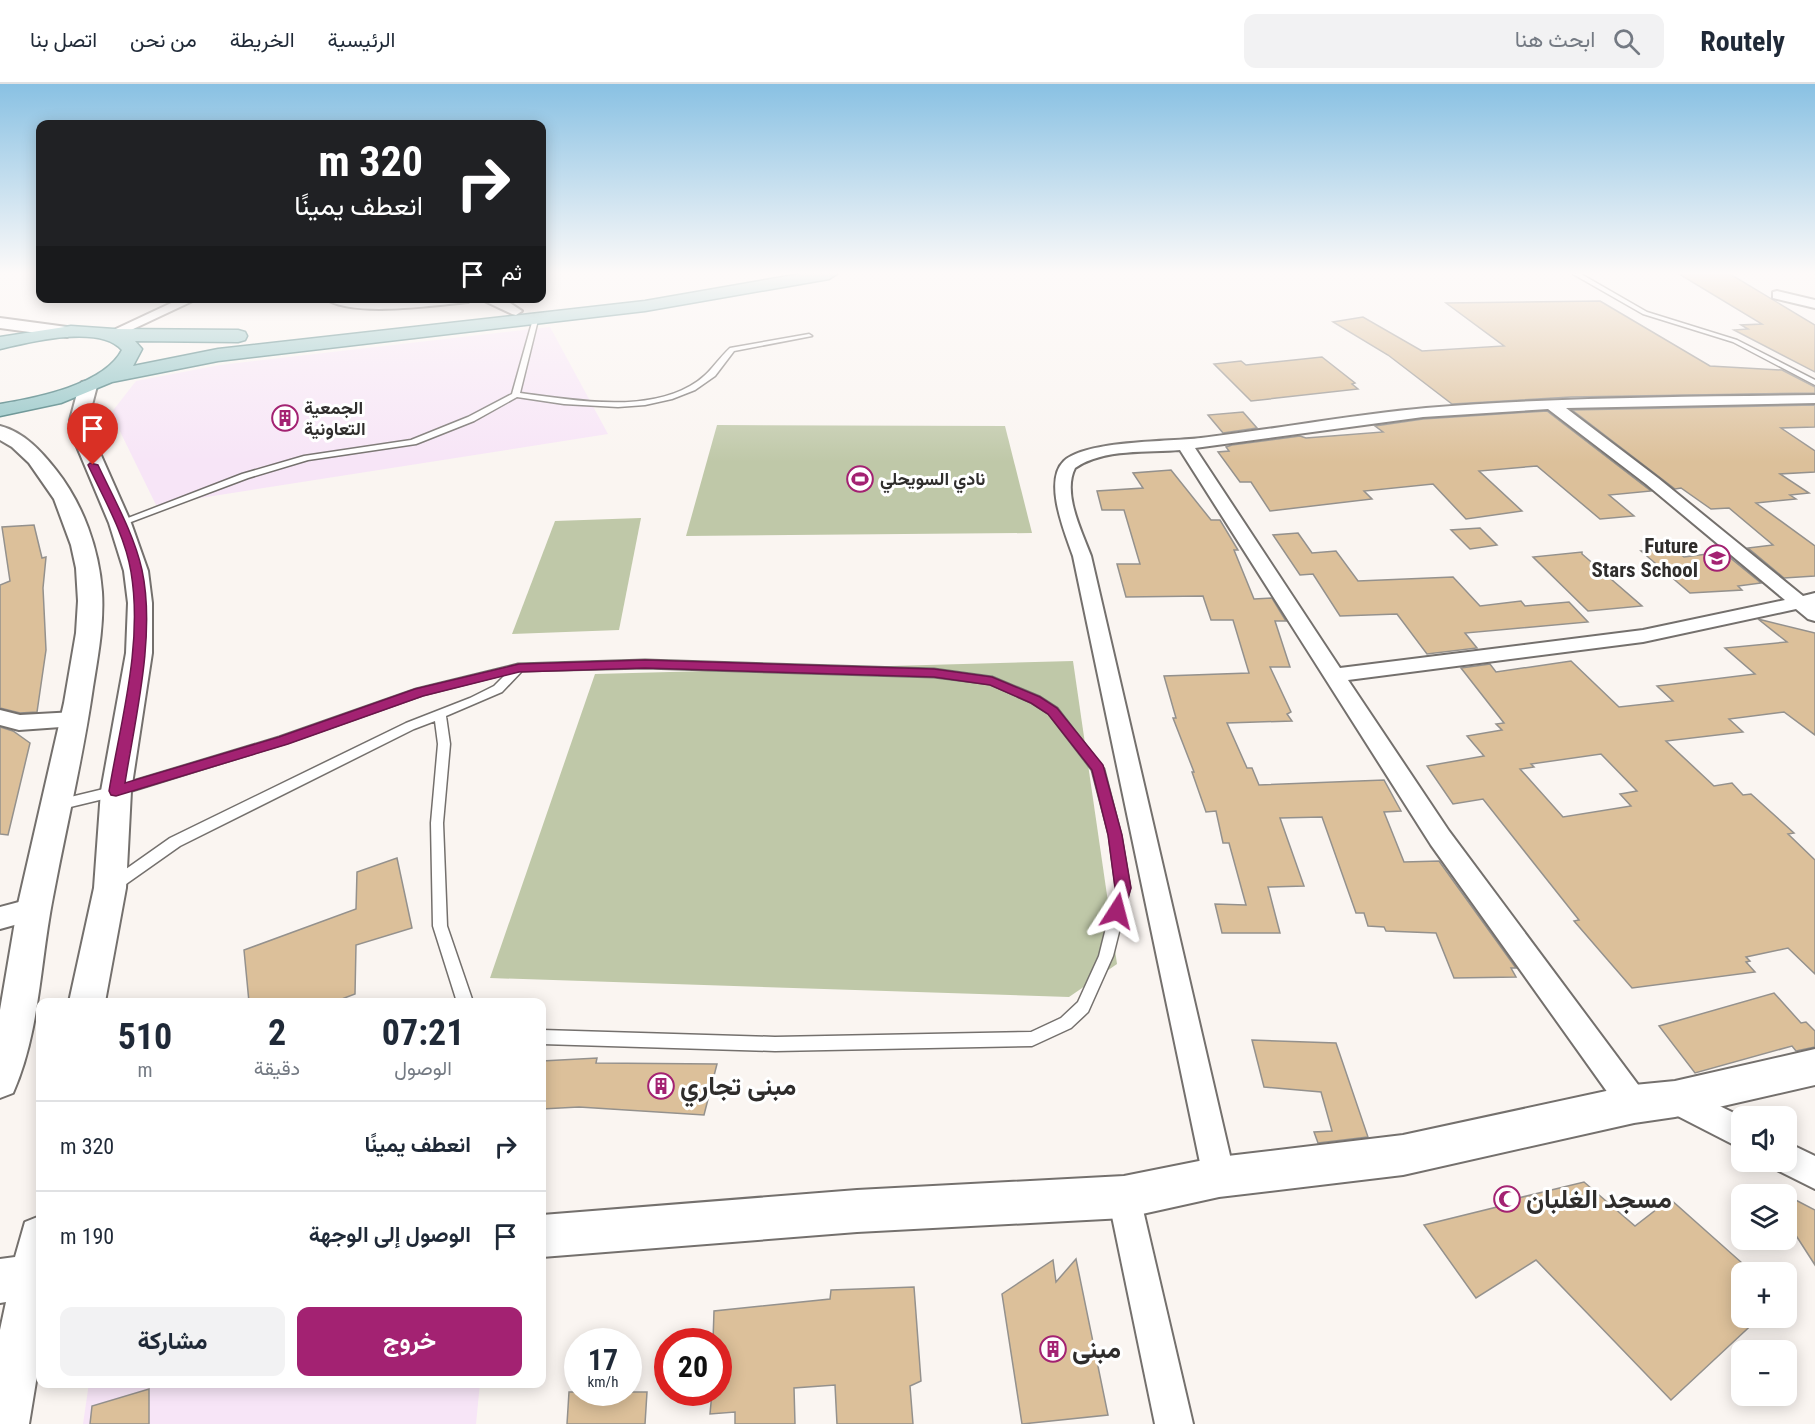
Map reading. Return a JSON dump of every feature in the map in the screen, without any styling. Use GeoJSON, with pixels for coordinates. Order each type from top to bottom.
{"type":"FeatureCollection","features":[{"type":"Feature","properties":{"kind":"main road"},"geometry":{"type":"LineString","coordinates":[[0,343],[39,337]]}},
{"type":"Feature","properties":{"kind":"main road"},"geometry":{"type":"LineString","coordinates":[[98,382],[126,362],[132,350],[124,340],[116,337]]}},
{"type":"Feature","properties":{"kind":"main road"},"geometry":{"type":"LineString","coordinates":[[0,410],[34,404],[98,382],[179,362],[266,348],[376,337]]}},
{"type":"Feature","properties":{"kind":"street"},"geometry":{"type":"LineString","coordinates":[[88,998],[110,888],[116,791],[139,643],[140,603],[136,571],[120,523],[82,435],[80,420],[98,382]]}},
{"type":"Feature","properties":{"kind":"street"},"geometry":{"type":"LineString","coordinates":[[1219,1177],[1082,556],[1063,489],[1063,475],[1067,467],[1075,459],[1110,452],[1185,445],[1456,410],[1552,405],[1815,399]]}},
{"type":"Feature","properties":{"kind":"street"},"geometry":{"type":"LineString","coordinates":[[1552,405],[1806,600],[1815,615]]}},
{"type":"Feature","properties":{"kind":"street"},"geometry":{"type":"LineString","coordinates":[[0,432],[29,450],[47,470],[63,496],[81,546],[90,590],[89,630],[75,719],[34,909],[9,1002],[0,1080]]}},
{"type":"Feature","properties":{"kind":"street"},"geometry":{"type":"LineString","coordinates":[[1185,445],[1440,838],[1634,1104]]}},
{"type":"Feature","properties":{"kind":"street"},"geometry":{"type":"LineString","coordinates":[[1334,675],[1643,636],[1806,600]]}},
{"type":"Feature","properties":{"kind":"street"},"geometry":{"type":"LineString","coordinates":[[0,717],[18,723],[75,719]]}},
{"type":"Feature","properties":{"kind":"street"},"geometry":{"type":"LineString","coordinates":[[0,918],[34,909]]}},
{"type":"Feature","properties":{"kind":"street"},"geometry":{"type":"LineString","coordinates":[[546,1236],[857,1210],[1124,1197],[1219,1177],[1403,1155],[1634,1104],[1675,1099],[1815,1067]]}},
{"type":"Feature","properties":{"kind":"street"},"geometry":{"type":"LineString","coordinates":[[1675,1099],[1731,1128]]}},
{"type":"Feature","properties":{"kind":"street"},"geometry":{"type":"LineString","coordinates":[[1797,1164],[1815,1173]]}},
{"type":"Feature","properties":{"kind":"street"},"geometry":{"type":"LineString","coordinates":[[1124,1197],[1174,1424]]}},
{"type":"Feature","properties":{"kind":"street"},"geometry":{"type":"LineString","coordinates":[[5,1424],[28,1268]]}},
{"type":"Feature","properties":{"kind":"lane"},"geometry":{"type":"LineString","coordinates":[[516,395],[531,337]]}},
{"type":"Feature","properties":{"kind":"lane"},"geometry":{"type":"LineString","coordinates":[[120,523],[245,476],[307,458],[414,442],[471,419],[516,395],[565,402],[620,404],[678,396],[713,374],[723,357],[732,350],[806,337]]}},
{"type":"Feature","properties":{"kind":"lane"},"geometry":{"type":"LineString","coordinates":[[1721,337],[1735,341],[1815,382]]}},
{"type":"Feature","properties":{"kind":"lane"},"geometry":{"type":"LineString","coordinates":[[57,805],[116,791],[283,740],[420,692],[519,668],[656,664],[934,673],[992,681],[1036,700],[1053,711],[1098,769],[1115,835],[1123,888],[1106,956],[1083,1007],[1066,1023],[1032,1039],[775,1044],[546,1037]]}},
{"type":"Feature","properties":{"kind":"lane"},"geometry":{"type":"LineString","coordinates":[[110,888],[175,842],[217,819],[410,726],[498,689],[519,668]]}},
{"type":"Feature","properties":{"kind":"lane"},"geometry":{"type":"LineString","coordinates":[[440,715],[444,744],[437,823],[440,926],[464,998]]}},
{"type":"Feature","properties":{"kind":"shaded area"},"geometry":{"type":"Polygon","coordinates":[[[467,337],[555,337],[608,434],[156,505],[111,413],[136,381],[220,365],[467,337]]]}},
{"type":"Feature","properties":{"kind":"shaded area"},"geometry":{"type":"Polygon","coordinates":[[[88,1388],[480,1388],[476,1424],[83,1424],[88,1388]]]}},
{"type":"Feature","properties":{"kind":"green space","name":"نادي السويحلي"},"geometry":{"type":"Polygon","coordinates":[[[717,425],[1005,426],[1032,533],[686,536],[717,425]]]}},
{"type":"Feature","properties":{"kind":"green space"},"geometry":{"type":"Polygon","coordinates":[[[641,518],[619,630],[512,634],[555,521],[641,518]]]}},
{"type":"Feature","properties":{"kind":"green space"},"geometry":{"type":"Polygon","coordinates":[[[1073,661],[1117,964],[1069,997],[490,978],[595,674],[1073,661]]]}},
{"type":"Feature","properties":{"kind":"building"},"geometry":{"type":"Polygon","coordinates":[[[1357,337],[1397,337],[1422,351],[1504,346],[1491,337],[1660,337],[1710,366],[1782,370],[1815,387],[1815,393],[1571,397],[1452,404],[1388,355],[1357,337]]]}},
{"type":"Feature","properties":{"kind":"building"},"geometry":{"type":"Polygon","coordinates":[[[1747,337],[1815,337],[1815,372],[1747,337]]]}},
{"type":"Feature","properties":{"kind":"building"},"geometry":{"type":"Polygon","coordinates":[[[1322,357],[1355,383],[1352,384],[1358,389],[1251,401],[1214,364],[1241,361],[1246,365],[1322,357]]]}},
{"type":"Feature","properties":{"kind":"building"},"geometry":{"type":"Polygon","coordinates":[[[1815,405],[1815,427],[1781,428],[1815,451],[1815,472],[1780,474],[1809,493],[1790,495],[1796,499],[1756,503],[1815,546],[1815,576],[1784,578],[1748,548],[1773,545],[1729,508],[1711,509],[1681,488],[1675,489],[1572,410],[1815,405]]]}},
{"type":"Feature","properties":{"kind":"building"},"geometry":{"type":"Polygon","coordinates":[[[1547,411],[1651,491],[1609,495],[1634,516],[1600,519],[1537,466],[1479,471],[1522,511],[1466,519],[1433,484],[1364,491],[1372,499],[1270,511],[1251,482],[1240,482],[1218,452],[1229,451],[1226,447],[1232,445],[1300,436],[1306,438],[1383,432],[1375,426],[1423,419],[1547,411]]]}},
{"type":"Feature","properties":{"kind":"building"},"geometry":{"type":"Polygon","coordinates":[[[1243,412],[1257,428],[1223,433],[1208,415],[1243,412]]]}},
{"type":"Feature","properties":{"kind":"building"},"geometry":{"type":"Polygon","coordinates":[[[1171,470],[1211,520],[1220,520],[1238,550],[1234,550],[1254,599],[1272,598],[1286,621],[1275,621],[1290,667],[1270,667],[1291,712],[1287,714],[1292,721],[1227,723],[1247,768],[1252,768],[1259,785],[1384,780],[1401,811],[1384,812],[1404,862],[1439,861],[1516,968],[1511,968],[1516,977],[1454,978],[1436,933],[1386,931],[1384,927],[1368,926],[1364,913],[1356,913],[1322,817],[1280,818],[1304,886],[1268,887],[1280,933],[1222,933],[1215,904],[1246,905],[1229,843],[1223,843],[1216,811],[1206,812],[1192,772],[1194,772],[1173,718],[1176,718],[1164,676],[1249,673],[1233,620],[1211,620],[1203,596],[1126,597],[1117,564],[1140,564],[1124,510],[1102,510],[1097,491],[1143,488],[1133,473],[1171,470]]]}},
{"type":"Feature","properties":{"kind":"building"},"geometry":{"type":"Polygon","coordinates":[[[34,525],[42,558],[46,557],[43,588],[46,650],[37,712],[20,713],[0,708],[0,585],[10,581],[2,527],[34,525]]]}},
{"type":"Feature","properties":{"kind":"building"},"geometry":{"type":"Polygon","coordinates":[[[1480,528],[1497,545],[1470,549],[1451,530],[1480,528]]]}},
{"type":"Feature","properties":{"kind":"building"},"geometry":{"type":"Polygon","coordinates":[[[1298,533],[1312,553],[1336,551],[1358,581],[1453,577],[1480,606],[1521,601],[1525,606],[1569,602],[1588,622],[1465,633],[1477,648],[1427,654],[1397,614],[1340,616],[1313,574],[1300,575],[1273,535],[1298,533]]]}},
{"type":"Feature","properties":{"kind":"building"},"geometry":{"type":"Polygon","coordinates":[[[1675,550],[1684,557],[1723,552],[1761,583],[1738,586],[1742,590],[1690,593],[1641,551],[1675,550]]]}},
{"type":"Feature","properties":{"kind":"building"},"geometry":{"type":"Polygon","coordinates":[[[1582,552],[1642,606],[1588,611],[1533,557],[1582,552]]]}},
{"type":"Feature","properties":{"kind":"building"},"geometry":{"type":"Polygon","coordinates":[[[1758,619],[1815,633],[1815,735],[1784,712],[1729,719],[1743,732],[1666,741],[1714,786],[1732,783],[1743,795],[1751,794],[1794,833],[1788,834],[1815,860],[1815,974],[1788,948],[1746,957],[1750,961],[1746,962],[1755,972],[1632,988],[1574,921],[1579,920],[1483,799],[1453,804],[1427,766],[1484,756],[1467,736],[1502,730],[1496,724],[1504,723],[1461,668],[1490,664],[1496,672],[1571,661],[1619,707],[1673,701],[1657,686],[1755,674],[1725,648],[1787,642],[1758,619]],[[1601,754],[1531,764],[1534,767],[1520,769],[1563,817],[1631,806],[1620,794],[1637,791],[1601,754]]]}},
{"type":"Feature","properties":{"kind":"building"},"geometry":{"type":"Polygon","coordinates":[[[0,727],[13,731],[30,743],[8,835],[0,834],[0,727]]]}},
{"type":"Feature","properties":{"kind":"building"},"geometry":{"type":"Polygon","coordinates":[[[397,858],[412,928],[356,945],[355,994],[344,998],[249,998],[244,950],[356,909],[357,872],[397,858]]]}},
{"type":"Feature","properties":{"kind":"building"},"geometry":{"type":"Polygon","coordinates":[[[1774,993],[1801,1023],[1806,1022],[1815,1031],[1815,1047],[1796,1051],[1792,1046],[1695,1073],[1659,1026],[1774,993]]]}},
{"type":"Feature","properties":{"kind":"building"},"geometry":{"type":"Polygon","coordinates":[[[1252,1040],[1336,1043],[1368,1137],[1318,1143],[1314,1132],[1332,1131],[1321,1092],[1264,1087],[1252,1040]]]}},
{"type":"Feature","properties":{"kind":"building","name":"مبنى تجاري"},"geometry":{"type":"Polygon","coordinates":[[[597,1058],[596,1063],[717,1064],[704,1115],[579,1107],[546,1109],[546,1061],[597,1058]]]}},
{"type":"Feature","properties":{"kind":"building"},"geometry":{"type":"Polygon","coordinates":[[[1584,1182],[1635,1226],[1670,1199],[1741,1262],[1731,1262],[1731,1328],[1748,1328],[1735,1340],[1731,1340],[1731,1344],[1671,1400],[1536,1260],[1476,1298],[1424,1225],[1505,1205],[1502,1202],[1584,1182]]]}},
{"type":"Feature","properties":{"kind":"building"},"geometry":{"type":"Polygon","coordinates":[[[1797,1201],[1815,1210],[1815,1265],[1797,1237],[1797,1201]]]}},
{"type":"Feature","properties":{"kind":"building","name":"مبنى"},"geometry":{"type":"Polygon","coordinates":[[[1076,1259],[1108,1415],[1022,1424],[1002,1294],[1053,1260],[1056,1282],[1076,1259]]]}},
{"type":"Feature","properties":{"kind":"building"},"geometry":{"type":"Polygon","coordinates":[[[914,1287],[921,1381],[910,1386],[913,1424],[837,1424],[835,1385],[794,1388],[795,1424],[735,1424],[735,1412],[710,1414],[711,1406],[732,1406],[732,1328],[713,1328],[714,1311],[830,1299],[831,1290],[914,1287]]]}},
{"type":"Feature","properties":{"kind":"building"},"geometry":{"type":"Polygon","coordinates":[[[149,1389],[149,1424],[90,1424],[92,1406],[149,1389]]]}},
{"type":"Feature","properties":{"kind":"building"},"geometry":{"type":"Polygon","coordinates":[[[642,1392],[647,1392],[645,1424],[567,1424],[568,1406],[642,1406],[642,1392]]]}},
{"type":"Feature","properties":{"kind":"place","name":"الجمعية التعاونية"},"geometry":{"type":"Point","coordinates":[285,418]}},
{"type":"Feature","properties":{"kind":"place","name":"نادي السويحلي"},"geometry":{"type":"Point","coordinates":[860,479]}},
{"type":"Feature","properties":{"kind":"place","name":"Future Stars School"},"geometry":{"type":"Point","coordinates":[1717,558]}},
{"type":"Feature","properties":{"kind":"place","name":"مبنى تجاري"},"geometry":{"type":"Point","coordinates":[661,1086]}},
{"type":"Feature","properties":{"kind":"place","name":"مسجد الغلبان"},"geometry":{"type":"Point","coordinates":[1507,1199]}},
{"type":"Feature","properties":{"kind":"place","name":"مبنى"},"geometry":{"type":"Point","coordinates":[1053,1349]}},
{"type":"Feature","properties":{"kind":"route"},"geometry":{"type":"LineString","coordinates":[[93,465],[120,523],[136,571],[140,603],[139,653],[116,791],[283,740],[420,692],[519,668],[645,664],[934,673],[992,681],[1036,700],[1053,711],[1098,769],[1115,835],[1123,888],[1117,911]]}}]}
